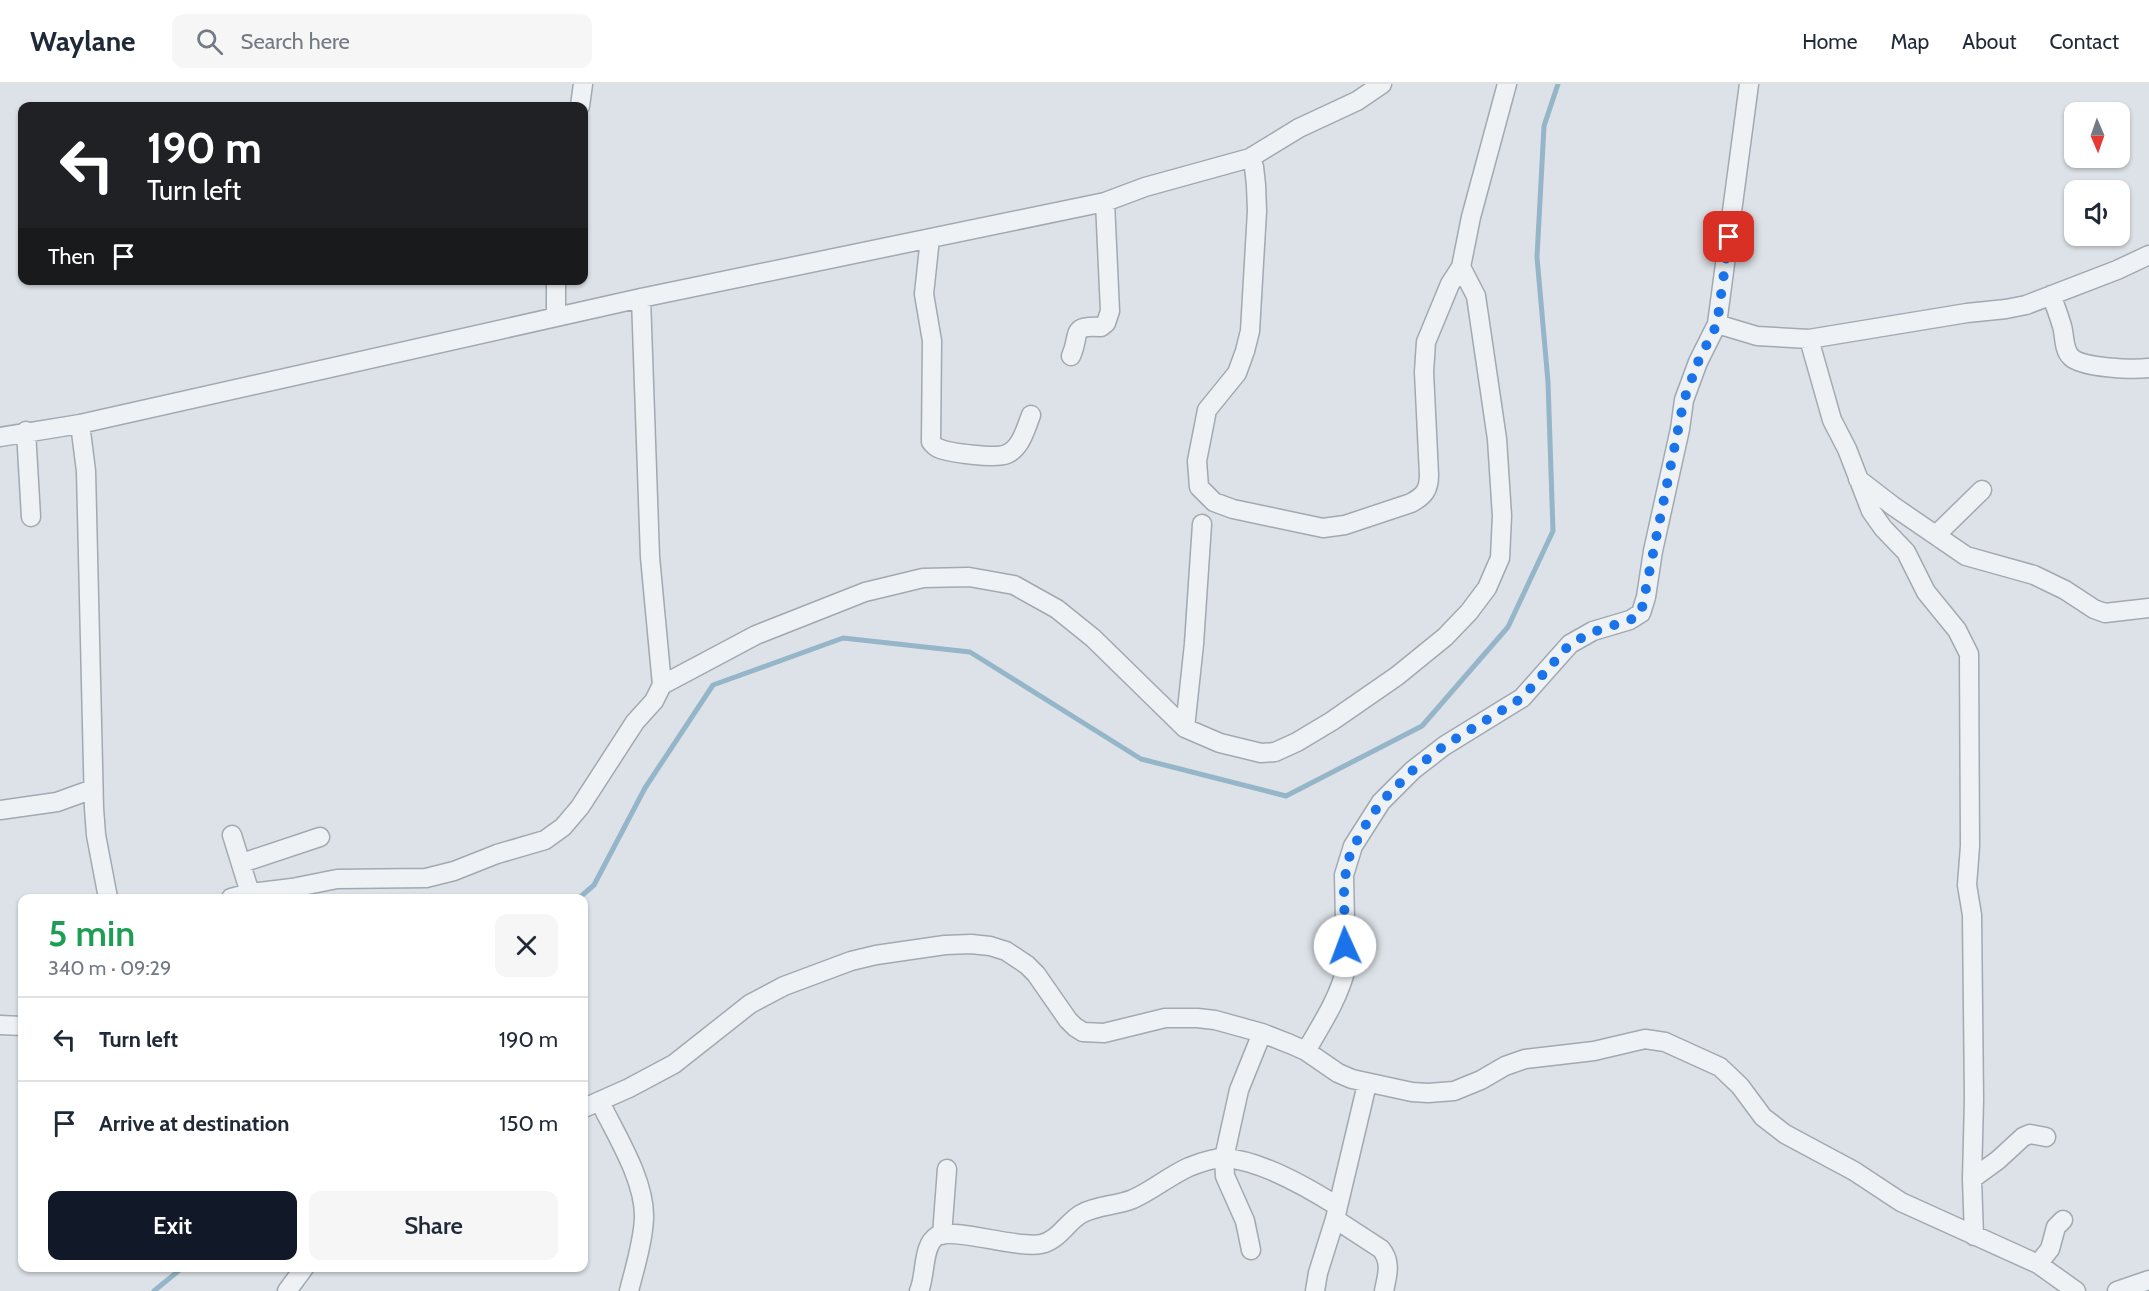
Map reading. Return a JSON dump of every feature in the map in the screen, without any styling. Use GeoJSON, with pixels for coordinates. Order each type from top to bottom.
{"type":"FeatureCollection","features":[{"type":"Feature","properties":{"kind":"street"},"geometry":{"type":"LineString","coordinates":[[581,102],[583,84]]}},
{"type":"Feature","properties":{"kind":"street"},"geometry":{"type":"LineString","coordinates":[[0,437],[80,424],[556,316],[1105,202],[1145,187],[1250,158],[1299,128],[1357,101],[1382,84]]}},
{"type":"Feature","properties":{"kind":"street"},"geometry":{"type":"LineString","coordinates":[[1250,158],[1254,168],[1257,211],[1248,342],[1237,373],[1207,410],[1197,460],[1199,486],[1214,502],[1260,516],[1323,528],[1332,528],[1370,518],[1421,498],[1427,491],[1429,483],[1424,372],[1426,342],[1450,284],[1461,267],[1471,217],[1507,84]]}},
{"type":"Feature","properties":{"kind":"street"},"geometry":{"type":"LineString","coordinates":[[1306,1051],[1344,977],[1346,968],[1344,889],[1346,868],[1357,839],[1381,802],[1413,770],[1444,746],[1522,698],[1570,644],[1593,632],[1630,620],[1641,613],[1684,400],[1698,362],[1717,324],[1749,84]]}},
{"type":"Feature","properties":{"kind":"street"},"geometry":{"type":"LineString","coordinates":[[1071,356],[1078,329],[1082,326],[1101,327],[1109,318],[1105,202]]}},
{"type":"Feature","properties":{"kind":"street"},"geometry":{"type":"LineString","coordinates":[[930,238],[924,303],[930,320],[932,341],[931,442],[936,448],[948,451],[1007,455],[1019,443],[1031,415]]}},
{"type":"Feature","properties":{"kind":"street"},"geometry":{"type":"LineString","coordinates":[[1717,324],[1757,336],[1809,339],[1968,313],[2014,308],[2117,270],[2149,255]]}},
{"type":"Feature","properties":{"kind":"street"},"geometry":{"type":"LineString","coordinates":[[662,685],[756,635],[865,592],[923,578],[987,578],[1014,585],[1058,609],[1093,638],[1185,728],[1242,750],[1260,753],[1275,752],[1287,747],[1341,715],[1432,648],[1469,612],[1487,588],[1500,558],[1502,516],[1497,439],[1476,296],[1461,267]]}},
{"type":"Feature","properties":{"kind":"street"},"geometry":{"type":"LineString","coordinates":[[556,285],[556,316]]}},
{"type":"Feature","properties":{"kind":"street"},"geometry":{"type":"LineString","coordinates":[[2051,295],[2063,328],[2066,350],[2071,358],[2104,366],[2149,368]]}},
{"type":"Feature","properties":{"kind":"street"},"geometry":{"type":"LineString","coordinates":[[246,894],[337,879],[426,878],[454,871],[497,854],[545,840],[563,827],[580,807],[635,722],[654,701],[662,685],[650,557],[641,298]]}},
{"type":"Feature","properties":{"kind":"street"},"geometry":{"type":"LineString","coordinates":[[1809,339],[1832,420],[1871,511],[1883,528],[1906,552],[1926,592],[1957,630],[1969,654],[1970,846],[1967,885],[1972,915],[1974,1236]]}},
{"type":"Feature","properties":{"kind":"street"},"geometry":{"type":"LineString","coordinates":[[80,424],[86,471],[93,789],[96,835],[107,894]]}},
{"type":"Feature","properties":{"kind":"street"},"geometry":{"type":"LineString","coordinates":[[26,431],[31,517]]}},
{"type":"Feature","properties":{"kind":"street"},"geometry":{"type":"LineString","coordinates":[[1858,479],[1966,556],[2034,575],[2105,613],[2149,608]]}},
{"type":"Feature","properties":{"kind":"street"},"geometry":{"type":"LineString","coordinates":[[1936,535],[1982,490]]}},
{"type":"Feature","properties":{"kind":"street"},"geometry":{"type":"LineString","coordinates":[[1185,728],[1194,644],[1202,524]]}},
{"type":"Feature","properties":{"kind":"street"},"geometry":{"type":"LineString","coordinates":[[0,810],[57,802],[93,789]]}},
{"type":"Feature","properties":{"kind":"street"},"geometry":{"type":"LineString","coordinates":[[232,835],[250,893]]}},
{"type":"Feature","properties":{"kind":"street"},"geometry":{"type":"LineString","coordinates":[[242,863],[320,837]]}},
{"type":"Feature","properties":{"kind":"street"},"geometry":{"type":"LineString","coordinates":[[629,1291],[643,1230],[643,1203],[633,1171],[592,1105],[674,1064],[750,1004],[784,986],[851,961],[899,951],[970,944],[990,946],[1017,958],[1036,974],[1068,1020],[1083,1032],[1104,1033],[1165,1018],[1215,1020],[1262,1033],[1306,1051],[1338,1073],[1367,1084],[1412,1092],[1444,1093],[1462,1089],[1505,1066],[1525,1059],[1594,1051],[1645,1039],[1665,1042],[1687,1050],[1720,1067],[1740,1086],[1763,1117],[1785,1134],[1854,1170],[1901,1202],[2038,1264],[2076,1291]]}},
{"type":"Feature","properties":{"kind":"street"},"geometry":{"type":"LineString","coordinates":[[0,1025],[18,1026]]}},
{"type":"Feature","properties":{"kind":"street"},"geometry":{"type":"LineString","coordinates":[[1251,1250],[1245,1221],[1225,1176],[1224,1158],[1239,1090],[1262,1033]]}},
{"type":"Feature","properties":{"kind":"street"},"geometry":{"type":"LineString","coordinates":[[1315,1291],[1317,1273],[1336,1213],[1367,1084]]}},
{"type":"Feature","properties":{"kind":"street"},"geometry":{"type":"LineString","coordinates":[[1972,1179],[1998,1160],[2023,1137],[2030,1134],[2046,1137]]}},
{"type":"Feature","properties":{"kind":"street"},"geometry":{"type":"LineString","coordinates":[[919,1291],[923,1282],[926,1256],[932,1240],[942,1235],[1041,1244],[1053,1238],[1081,1214],[1095,1208],[1132,1200],[1190,1167],[1224,1158],[1263,1168],[1287,1178],[1381,1249],[1386,1255],[1388,1265],[1384,1291]]}},
{"type":"Feature","properties":{"kind":"street"},"geometry":{"type":"LineString","coordinates":[[942,1235],[946,1169]]}},
{"type":"Feature","properties":{"kind":"street"},"geometry":{"type":"LineString","coordinates":[[2038,1264],[2050,1249],[2056,1227],[2063,1220]]}},
{"type":"Feature","properties":{"kind":"street"},"geometry":{"type":"LineString","coordinates":[[287,1291],[301,1272]]}},
{"type":"Feature","properties":{"kind":"street"},"geometry":{"type":"LineString","coordinates":[[2116,1291],[2149,1280]]}},
{"type":"Feature","properties":{"kind":"waterway"},"geometry":{"type":"LineString","coordinates":[[584,894],[594,885],[645,788],[713,685],[843,638],[970,652],[1141,759],[1286,796],[1422,726],[1508,627],[1553,531],[1548,382],[1537,257],[1544,126],[1558,84]]}},
{"type":"Feature","properties":{"kind":"waterway"},"geometry":{"type":"LineString","coordinates":[[154,1291],[177,1272]]}},
{"type":"Feature","properties":{"kind":"route"},"geometry":{"type":"LineString","coordinates":[[1345,946],[1344,875],[1347,862],[1353,846],[1381,802],[1413,770],[1444,746],[1522,698],[1570,644],[1582,636],[1630,620],[1641,613],[1680,429],[1684,400],[1698,362],[1717,324],[1729,237]]}}]}
